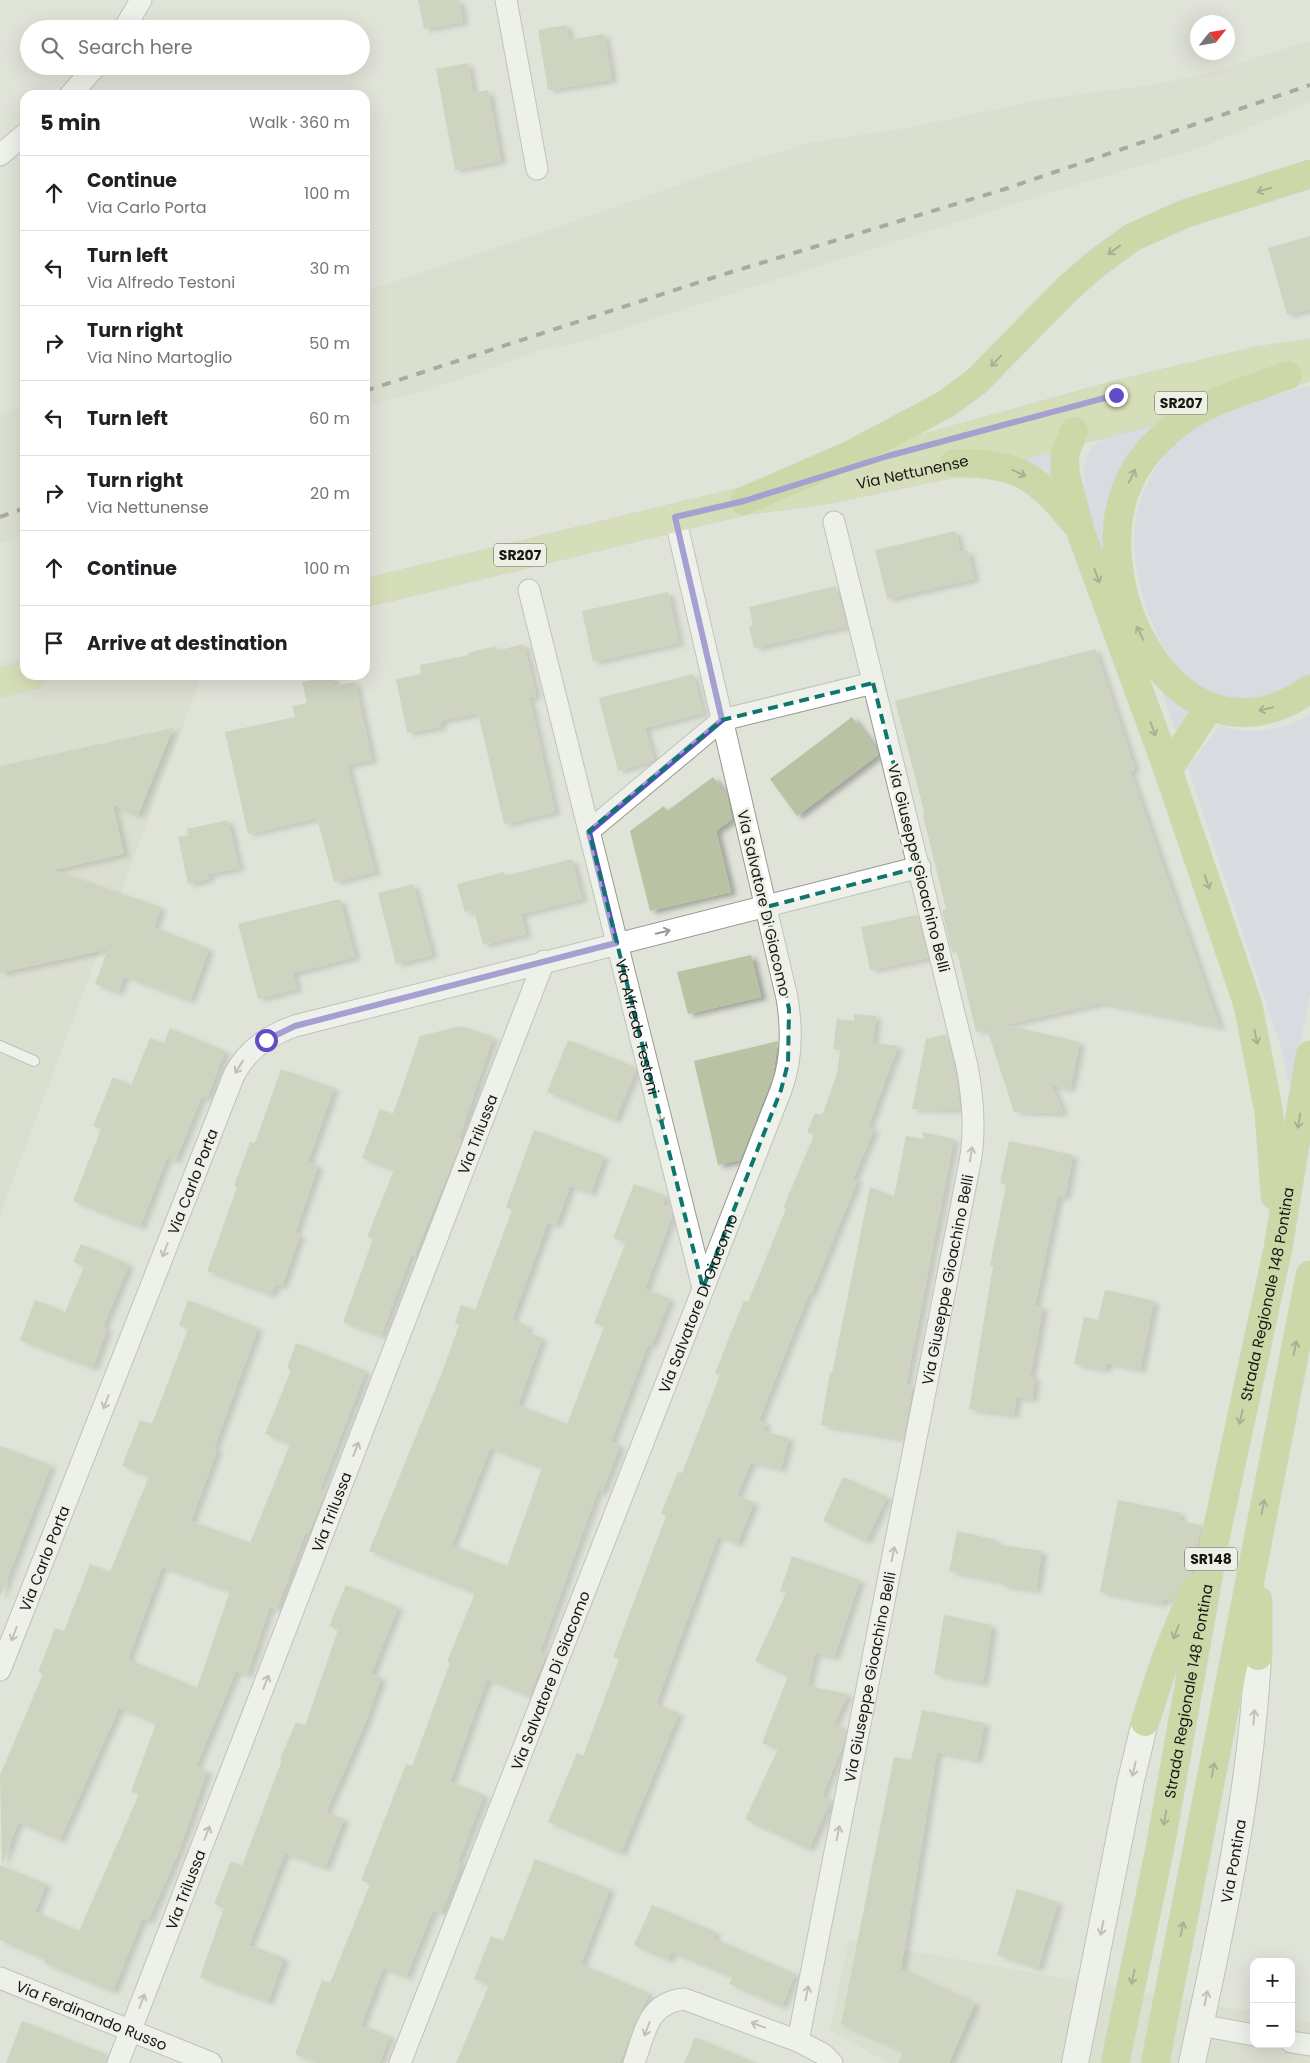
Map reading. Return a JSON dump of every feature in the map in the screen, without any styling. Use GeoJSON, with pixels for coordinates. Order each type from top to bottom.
{"type":"FeatureCollection","features":[{"type":"Feature","properties":{"kind":"highway"},"geometry":{"type":"LineString","coordinates":[[744,501],[850,455],[946,404],[977,381],[1065,291],[1092,267],[1131,238],[1184,214],[1310,174]]}},
{"type":"Feature","properties":{"kind":"highway"},"geometry":{"type":"LineString","coordinates":[[1299,370],[1201,408],[1175,426],[1141,461],[1130,478],[1122,502],[1117,540],[1118,563],[1133,618],[1147,648],[1161,670],[1184,693],[1209,707],[1231,714],[1254,712],[1284,704],[1310,689]]}},
{"type":"Feature","properties":{"kind":"highway"},"geometry":{"type":"LineString","coordinates":[[1074,430],[1065,452],[1065,472],[1080,530],[1168,770],[1242,985],[1255,1033],[1271,1132],[1278,1248]]}},
{"type":"Feature","properties":{"kind":"highway"},"geometry":{"type":"LineString","coordinates":[[954,463],[996,464],[1019,472],[1051,495],[1080,530]]}},
{"type":"Feature","properties":{"kind":"highway"},"geometry":{"type":"LineString","coordinates":[[1168,770],[1209,707]]}},
{"type":"Feature","properties":{"kind":"highway","name":"Strada Regionale 148 Pontina"},"geometry":{"type":"LineString","coordinates":[[1115,2063],[1160,1848],[1215,1539],[1278,1248],[1310,1055]]}},
{"type":"Feature","properties":{"kind":"highway","name":"SR148"},"geometry":{"type":"LineString","coordinates":[[1155,2063],[1257,1534],[1310,1275]]}},
{"type":"Feature","properties":{"kind":"highway"},"geometry":{"type":"LineString","coordinates":[[1257,1534],[1258,1656]]}},
{"type":"Feature","properties":{"kind":"highway"},"geometry":{"type":"LineString","coordinates":[[1145,1722],[1165,1660],[1215,1539]]}},
{"type":"Feature","properties":{"kind":"main road","name":"SR207"},"geometry":{"type":"LineString","coordinates":[[744,501],[888,456],[1116,395],[1256,361],[1310,353]]}},
{"type":"Feature","properties":{"kind":"main road"},"geometry":{"type":"LineString","coordinates":[[1074,430],[1085,420],[1097,414],[1256,361]]}},
{"type":"Feature","properties":{"kind":"main road","name":"Via Nettunense"},"geometry":{"type":"LineString","coordinates":[[370,592],[744,501],[825,490],[954,463],[1299,370]]}},
{"type":"Feature","properties":{"kind":"main road"},"geometry":{"type":"LineString","coordinates":[[0,683],[20,678]]}},
{"type":"Feature","properties":{"kind":"street"},"geometry":{"type":"LineString","coordinates":[[129,20],[141,0]]}},
{"type":"Feature","properties":{"kind":"street"},"geometry":{"type":"LineString","coordinates":[[506,0],[537,169]]}},
{"type":"Feature","properties":{"kind":"street"},"geometry":{"type":"LineString","coordinates":[[74,90],[88,75]]}},
{"type":"Feature","properties":{"kind":"street"},"geometry":{"type":"LineString","coordinates":[[0,155],[20,138]]}},
{"type":"Feature","properties":{"kind":"street","name":"Via Salvatore Di Giacomo"},"geometry":{"type":"LineString","coordinates":[[400,2063],[781,1090],[788,1063],[789,1009],[675,517]]}},
{"type":"Feature","properties":{"kind":"street","name":"Via Giuseppe Gioachino Belli"},"geometry":{"type":"LineString","coordinates":[[798,2040],[972,1154],[974,1117],[968,1071],[920,867],[834,522]]}},
{"type":"Feature","properties":{"kind":"street","name":"Via Alfredo Testoni"},"geometry":{"type":"LineString","coordinates":[[530,590],[703,1288]]}},
{"type":"Feature","properties":{"kind":"street"},"geometry":{"type":"LineString","coordinates":[[589,832],[722,720],[873,683]]}},
{"type":"Feature","properties":{"kind":"street","name":"Via Carlo Porta"},"geometry":{"type":"LineString","coordinates":[[0,1670],[234,1075],[243,1060],[258,1045],[287,1029],[544,961],[920,867]]}},
{"type":"Feature","properties":{"kind":"street","name":"Via Trilussa"},"geometry":{"type":"LineString","coordinates":[[118,2063],[544,961]]}},
{"type":"Feature","properties":{"kind":"street","name":"Via Pontina"},"geometry":{"type":"LineString","coordinates":[[1192,2063],[1246,1786],[1254,1725],[1258,1656]]}},
{"type":"Feature","properties":{"kind":"street"},"geometry":{"type":"LineString","coordinates":[[1075,2063],[1131,1780],[1145,1722]]}},
{"type":"Feature","properties":{"kind":"street","name":"Via Ferdinando Russo"},"geometry":{"type":"LineString","coordinates":[[0,1978],[211,2063]]}},
{"type":"Feature","properties":{"kind":"street"},"geometry":{"type":"LineString","coordinates":[[634,2063],[653,2014],[662,2004],[684,1999],[695,2001],[798,2040],[823,2054],[832,2063]]}},
{"type":"Feature","properties":{"kind":"street"},"geometry":{"type":"LineString","coordinates":[[1200,2025],[1250,2034]]}},
{"type":"Feature","properties":{"kind":"street"},"geometry":{"type":"LineString","coordinates":[[1295,2043],[1310,2045]]}},
{"type":"Feature","properties":{"kind":"lane"},"geometry":{"type":"LineString","coordinates":[[0,1046],[34,1061]]}},
{"type":"Feature","properties":{"kind":"highlighted area"},"geometry":{"type":"Polygon","coordinates":[[[873,683],[920,867],[766,907],[789,1009],[788,1063],[781,1090],[703,1288],[589,831],[722,720],[873,683]]]}},
{"type":"Feature","properties":{"kind":"shaded area"},"geometry":{"type":"Polygon","coordinates":[[[1310,41],[1310,102],[1202,147],[1020,202],[577,343],[540,350],[453,382],[370,406],[370,289],[721,170],[809,143],[907,128],[1040,100],[1158,84],[1211,72],[1310,41]]]}},
{"type":"Feature","properties":{"kind":"shaded area"},"geometry":{"type":"Polygon","coordinates":[[[1310,386],[1310,681],[1291,693],[1280,697],[1223,699],[1200,688],[1180,669],[1163,645],[1150,617],[1141,588],[1135,558],[1135,530],[1139,505],[1146,487],[1160,462],[1171,447],[1192,429],[1207,419],[1223,412],[1257,400],[1310,386]]]}},
{"type":"Feature","properties":{"kind":"shaded area"},"geometry":{"type":"Polygon","coordinates":[[[20,407],[20,536],[0,543],[0,415],[20,407]]]}},
{"type":"Feature","properties":{"kind":"shaded area"},"geometry":{"type":"Polygon","coordinates":[[[1167,421],[1120,478],[1108,505],[1104,557],[1086,495],[1085,463],[1090,450],[1108,436],[1167,421]]]}},
{"type":"Feature","properties":{"kind":"shaded area"},"geometry":{"type":"Polygon","coordinates":[[[1058,447],[1058,482],[1044,469],[1018,458],[1058,447]]]}},
{"type":"Feature","properties":{"kind":"shaded area"},"geometry":{"type":"Polygon","coordinates":[[[20,657],[20,680],[200,680],[0,1215],[0,662],[20,657]]]}},
{"type":"Feature","properties":{"kind":"shaded area"},"geometry":{"type":"Polygon","coordinates":[[[1160,686],[1193,714],[1179,742],[1160,686]]]}},
{"type":"Feature","properties":{"kind":"shaded area"},"geometry":{"type":"Polygon","coordinates":[[[1310,715],[1310,992],[1291,1093],[1282,1051],[1188,767],[1220,726],[1256,731],[1266,730],[1287,725],[1310,715]]]}},
{"type":"Feature","properties":{"kind":"shaded area"},"geometry":{"type":"Polygon","coordinates":[[[849,1940],[1250,2011],[1250,2048],[1295,2048],[1295,2020],[1310,2022],[1310,2063],[888,2063],[830,2030],[849,1940]]]}},
{"type":"Feature","properties":{"kind":"building"},"geometry":{"type":"Polygon","coordinates":[[[418,0],[459,0],[463,22],[424,29],[418,0]]]}},
{"type":"Feature","properties":{"kind":"building"},"geometry":{"type":"Polygon","coordinates":[[[567,25],[569,40],[604,34],[612,80],[548,90],[538,30],[567,25]]]}},
{"type":"Feature","properties":{"kind":"building"},"geometry":{"type":"Polygon","coordinates":[[[468,63],[473,93],[488,90],[501,161],[455,170],[436,69],[468,63]]]}},
{"type":"Feature","properties":{"kind":"building"},"geometry":{"type":"Polygon","coordinates":[[[1310,236],[1310,309],[1287,315],[1268,248],[1310,236]]]}},
{"type":"Feature","properties":{"kind":"building"},"geometry":{"type":"Polygon","coordinates":[[[956,531],[960,552],[968,551],[974,579],[887,599],[875,550],[956,531]]]}},
{"type":"Feature","properties":{"kind":"building"},"geometry":{"type":"Polygon","coordinates":[[[836,586],[847,626],[754,648],[749,626],[753,625],[749,607],[836,586]]]}},
{"type":"Feature","properties":{"kind":"building"},"geometry":{"type":"Polygon","coordinates":[[[668,592],[679,643],[593,662],[582,611],[668,592]]]}},
{"type":"Feature","properties":{"kind":"building"},"geometry":{"type":"Polygon","coordinates":[[[524,644],[536,696],[529,697],[555,812],[504,824],[478,713],[440,721],[441,727],[407,733],[396,679],[421,674],[420,665],[469,655],[468,653],[495,646],[496,651],[524,644]]]}},
{"type":"Feature","properties":{"kind":"building"},"geometry":{"type":"Polygon","coordinates":[[[1095,649],[1135,770],[1130,772],[1220,1027],[1101,1003],[1005,1025],[1080,1042],[1070,1089],[1052,1085],[1063,1113],[1014,1112],[987,1029],[976,1032],[957,952],[952,953],[942,910],[946,909],[922,811],[925,815],[895,701],[1095,649]]]}},
{"type":"Feature","properties":{"kind":"building"},"geometry":{"type":"Polygon","coordinates":[[[693,674],[703,713],[645,728],[654,760],[618,771],[599,698],[693,674]]]}},
{"type":"Feature","properties":{"kind":"building"},"geometry":{"type":"Polygon","coordinates":[[[333,680],[334,686],[355,682],[372,760],[347,765],[375,872],[334,882],[317,818],[248,834],[225,732],[295,717],[292,706],[307,703],[302,682],[333,680]]]}},
{"type":"Feature","properties":{"kind":"building"},"geometry":{"type":"Polygon","coordinates":[[[852,717],[877,750],[878,755],[797,816],[770,779],[852,717]]]}},
{"type":"Feature","properties":{"kind":"building"},"geometry":{"type":"Polygon","coordinates":[[[173,728],[138,815],[113,805],[124,854],[53,870],[161,907],[154,927],[209,949],[190,1001],[124,976],[118,993],[95,984],[108,949],[0,973],[0,766],[173,728]]]}},
{"type":"Feature","properties":{"kind":"building"},"geometry":{"type":"Polygon","coordinates":[[[713,777],[727,796],[732,819],[716,831],[731,892],[650,911],[630,831],[664,806],[667,811],[713,777]]]}},
{"type":"Feature","properties":{"kind":"building"},"geometry":{"type":"Polygon","coordinates":[[[228,820],[239,868],[208,874],[209,879],[188,884],[178,837],[188,835],[187,829],[228,820]]]}},
{"type":"Feature","properties":{"kind":"building"},"geometry":{"type":"Polygon","coordinates":[[[572,859],[582,899],[521,914],[526,934],[483,945],[474,910],[465,912],[457,884],[504,872],[504,876],[572,859]]]}},
{"type":"Feature","properties":{"kind":"building"},"geometry":{"type":"Polygon","coordinates":[[[413,884],[432,955],[396,964],[378,893],[413,884]]]}},
{"type":"Feature","properties":{"kind":"building"},"geometry":{"type":"Polygon","coordinates":[[[340,899],[355,957],[293,973],[297,989],[258,999],[238,924],[340,899]]]}},
{"type":"Feature","properties":{"kind":"building"},"geometry":{"type":"Polygon","coordinates":[[[917,915],[928,958],[870,970],[861,927],[917,915]]]}},
{"type":"Feature","properties":{"kind":"building"},"geometry":{"type":"Polygon","coordinates":[[[751,955],[761,997],[688,1014],[677,972],[751,955]]]}},
{"type":"Feature","properties":{"kind":"building"},"geometry":{"type":"Polygon","coordinates":[[[854,1014],[876,1016],[873,1043],[898,1046],[868,1127],[874,1129],[853,1179],[857,1181],[811,1294],[809,1293],[759,1420],[766,1423],[763,1431],[789,1438],[781,1469],[751,1462],[737,1496],[754,1502],[737,1544],[718,1536],[656,1704],[679,1713],[621,1853],[548,1822],[577,1753],[583,1756],[619,1659],[613,1657],[666,1516],[661,1513],[678,1472],[682,1473],[720,1375],[715,1373],[744,1300],[748,1302],[786,1209],[783,1208],[814,1135],[807,1132],[815,1113],[822,1115],[837,1074],[840,1050],[833,1049],[837,1019],[854,1021],[854,1014]]]}},
{"type":"Feature","properties":{"kind":"building"},"geometry":{"type":"Polygon","coordinates":[[[461,1026],[493,1037],[459,1139],[462,1140],[414,1256],[411,1255],[381,1336],[343,1322],[373,1239],[367,1237],[394,1170],[362,1158],[380,1109],[393,1114],[420,1036],[461,1026]]]}},
{"type":"Feature","properties":{"kind":"building"},"geometry":{"type":"Polygon","coordinates":[[[170,1028],[225,1051],[207,1098],[202,1096],[175,1161],[167,1157],[140,1227],[73,1201],[101,1129],[93,1126],[113,1077],[131,1085],[150,1038],[164,1043],[170,1028]]]}},
{"type":"Feature","properties":{"kind":"building"},"geometry":{"type":"Polygon","coordinates":[[[946,1034],[955,1069],[960,1108],[951,1110],[912,1109],[926,1039],[946,1034]]]}},
{"type":"Feature","properties":{"kind":"building"},"geometry":{"type":"Polygon","coordinates":[[[568,1040],[635,1067],[636,1070],[615,1120],[547,1092],[568,1040]]]}},
{"type":"Feature","properties":{"kind":"building"},"geometry":{"type":"Polygon","coordinates":[[[778,1041],[773,1076],[740,1160],[718,1165],[694,1061],[778,1041]]]}},
{"type":"Feature","properties":{"kind":"building"},"geometry":{"type":"Polygon","coordinates":[[[281,1069],[334,1088],[308,1162],[318,1166],[295,1233],[300,1235],[282,1286],[276,1284],[271,1295],[207,1271],[237,1187],[234,1186],[250,1142],[255,1143],[281,1069]]]}},
{"type":"Feature","properties":{"kind":"building"},"geometry":{"type":"Polygon","coordinates":[[[534,1130],[604,1156],[591,1193],[570,1186],[556,1225],[548,1222],[512,1320],[528,1326],[526,1332],[542,1338],[518,1405],[567,1424],[604,1327],[594,1323],[626,1242],[613,1238],[634,1184],[666,1196],[663,1205],[670,1207],[672,1216],[645,1289],[670,1299],[651,1346],[648,1344],[611,1442],[620,1445],[602,1492],[598,1490],[540,1652],[546,1655],[529,1696],[487,1679],[450,1782],[484,1795],[458,1862],[461,1864],[441,1913],[433,1910],[406,1977],[383,1968],[361,2025],[390,2036],[379,2063],[318,2063],[295,2054],[322,1980],[330,1983],[370,1884],[361,1880],[406,1764],[412,1766],[450,1663],[447,1662],[475,1593],[369,1551],[442,1372],[459,1325],[455,1323],[461,1305],[475,1310],[512,1210],[506,1207],[534,1130]],[[490,1448],[452,1545],[507,1566],[542,1468],[490,1448]]]}},
{"type":"Feature","properties":{"kind":"building"},"geometry":{"type":"Polygon","coordinates":[[[922,1132],[954,1139],[906,1385],[913,1386],[903,1439],[821,1425],[830,1372],[832,1373],[870,1187],[894,1197],[906,1136],[924,1139],[922,1132]]]}},
{"type":"Feature","properties":{"kind":"building"},"geometry":{"type":"Polygon","coordinates":[[[1009,1141],[1073,1155],[1065,1197],[1058,1196],[1035,1306],[1043,1307],[1030,1377],[1035,1377],[1032,1399],[1016,1397],[1014,1415],[969,1409],[993,1266],[990,1265],[1006,1185],[1000,1183],[1009,1141]]]}},
{"type":"Feature","properties":{"kind":"building"},"geometry":{"type":"Polygon","coordinates":[[[81,1244],[129,1264],[103,1327],[107,1329],[93,1368],[20,1340],[35,1300],[65,1312],[84,1267],[73,1262],[81,1244]]]}},
{"type":"Feature","properties":{"kind":"building"},"geometry":{"type":"Polygon","coordinates":[[[1105,1290],[1154,1301],[1140,1370],[1107,1363],[1105,1370],[1074,1364],[1084,1317],[1098,1320],[1105,1290]]]}},
{"type":"Feature","properties":{"kind":"building"},"geometry":{"type":"Polygon","coordinates":[[[188,1300],[258,1328],[214,1448],[217,1450],[191,1521],[250,1543],[290,1444],[265,1434],[291,1370],[287,1368],[296,1343],[366,1371],[320,1489],[326,1491],[308,1534],[305,1533],[277,1609],[270,1606],[247,1675],[236,1671],[196,1766],[207,1771],[178,1853],[148,1921],[142,1919],[113,1991],[44,1963],[45,1959],[0,1940],[0,1865],[46,1884],[35,1912],[79,1931],[139,1794],[131,1792],[156,1723],[119,1708],[60,1840],[18,1822],[2,1865],[0,1775],[43,1674],[38,1672],[55,1628],[64,1631],[90,1564],[110,1572],[149,1476],[122,1466],[140,1420],[152,1424],[188,1329],[179,1325],[188,1300]],[[162,1567],[128,1659],[197,1688],[230,1591],[162,1567]]]}},
{"type":"Feature","properties":{"kind":"building"},"geometry":{"type":"Polygon","coordinates":[[[0,1446],[51,1465],[1,1595],[0,1595],[0,1446]]]}},
{"type":"Feature","properties":{"kind":"building"},"geometry":{"type":"Polygon","coordinates":[[[843,1477],[887,1497],[866,1541],[823,1521],[843,1477]]]}},
{"type":"Feature","properties":{"kind":"building"},"geometry":{"type":"Polygon","coordinates":[[[1118,1500],[1181,1513],[1179,1521],[1201,1525],[1191,1574],[1184,1577],[1172,1601],[1163,1599],[1162,1604],[1100,1592],[1118,1500]]]}},
{"type":"Feature","properties":{"kind":"building"},"geometry":{"type":"Polygon","coordinates":[[[957,1531],[996,1540],[995,1544],[1042,1551],[1036,1590],[1002,1585],[1002,1582],[949,1571],[957,1531]]]}},
{"type":"Feature","properties":{"kind":"building"},"geometry":{"type":"Polygon","coordinates":[[[792,1556],[860,1580],[834,1657],[815,1653],[808,1686],[848,1694],[834,1724],[846,1729],[844,1742],[822,1796],[831,1800],[809,1849],[745,1819],[778,1749],[762,1743],[788,1676],[755,1661],[786,1593],[780,1591],[792,1556]]]}},
{"type":"Feature","properties":{"kind":"building"},"geometry":{"type":"Polygon","coordinates":[[[346,1585],[398,1607],[371,1674],[381,1678],[364,1726],[326,1812],[344,1819],[325,1868],[285,1853],[249,1945],[284,1958],[268,2002],[200,1977],[224,1908],[214,1904],[231,1861],[242,1866],[282,1760],[280,1759],[296,1722],[305,1726],[338,1630],[329,1626],[346,1585]]]}},
{"type":"Feature","properties":{"kind":"building"},"geometry":{"type":"Polygon","coordinates":[[[944,1615],[992,1625],[983,1683],[934,1674],[944,1615]]]}},
{"type":"Feature","properties":{"kind":"building"},"geometry":{"type":"Polygon","coordinates":[[[922,1710],[985,1723],[977,1760],[937,1752],[901,1969],[975,2003],[949,2063],[898,2063],[904,2051],[841,2024],[894,1757],[911,1760],[922,1710]]]}},
{"type":"Feature","properties":{"kind":"building"},"geometry":{"type":"Polygon","coordinates":[[[535,1859],[610,1889],[581,1964],[649,1993],[619,2063],[456,2063],[489,1985],[474,1979],[491,1936],[503,1941],[535,1859]]]}},
{"type":"Feature","properties":{"kind":"building"},"geometry":{"type":"Polygon","coordinates":[[[1017,1889],[1058,1902],[1038,1968],[997,1955],[1017,1889]]]}},
{"type":"Feature","properties":{"kind":"building"},"geometry":{"type":"Polygon","coordinates":[[[652,1905],[715,1932],[713,1938],[795,1974],[782,2006],[729,1984],[732,1977],[672,1952],[668,1960],[634,1945],[652,1905]]]}},
{"type":"Feature","properties":{"kind":"building"},"geometry":{"type":"Polygon","coordinates":[[[22,2021],[108,2055],[106,2063],[6,2063],[22,2021]]]}},
{"type":"Feature","properties":{"kind":"building"},"geometry":{"type":"Polygon","coordinates":[[[695,2037],[756,2063],[684,2063],[695,2037]]]}},
{"type":"Feature","properties":{"kind":"railway"},"geometry":{"type":"LineString","coordinates":[[370,389],[715,277],[1005,189],[1310,85]]}},
{"type":"Feature","properties":{"kind":"railway"},"geometry":{"type":"LineString","coordinates":[[0,517],[20,510]]}},
{"type":"Feature","properties":{"kind":"route"},"geometry":{"type":"LineString","coordinates":[[266,1040],[295,1026],[616,943],[589,832],[722,720],[675,517],[744,501],[888,456],[1116,395]]}}]}
